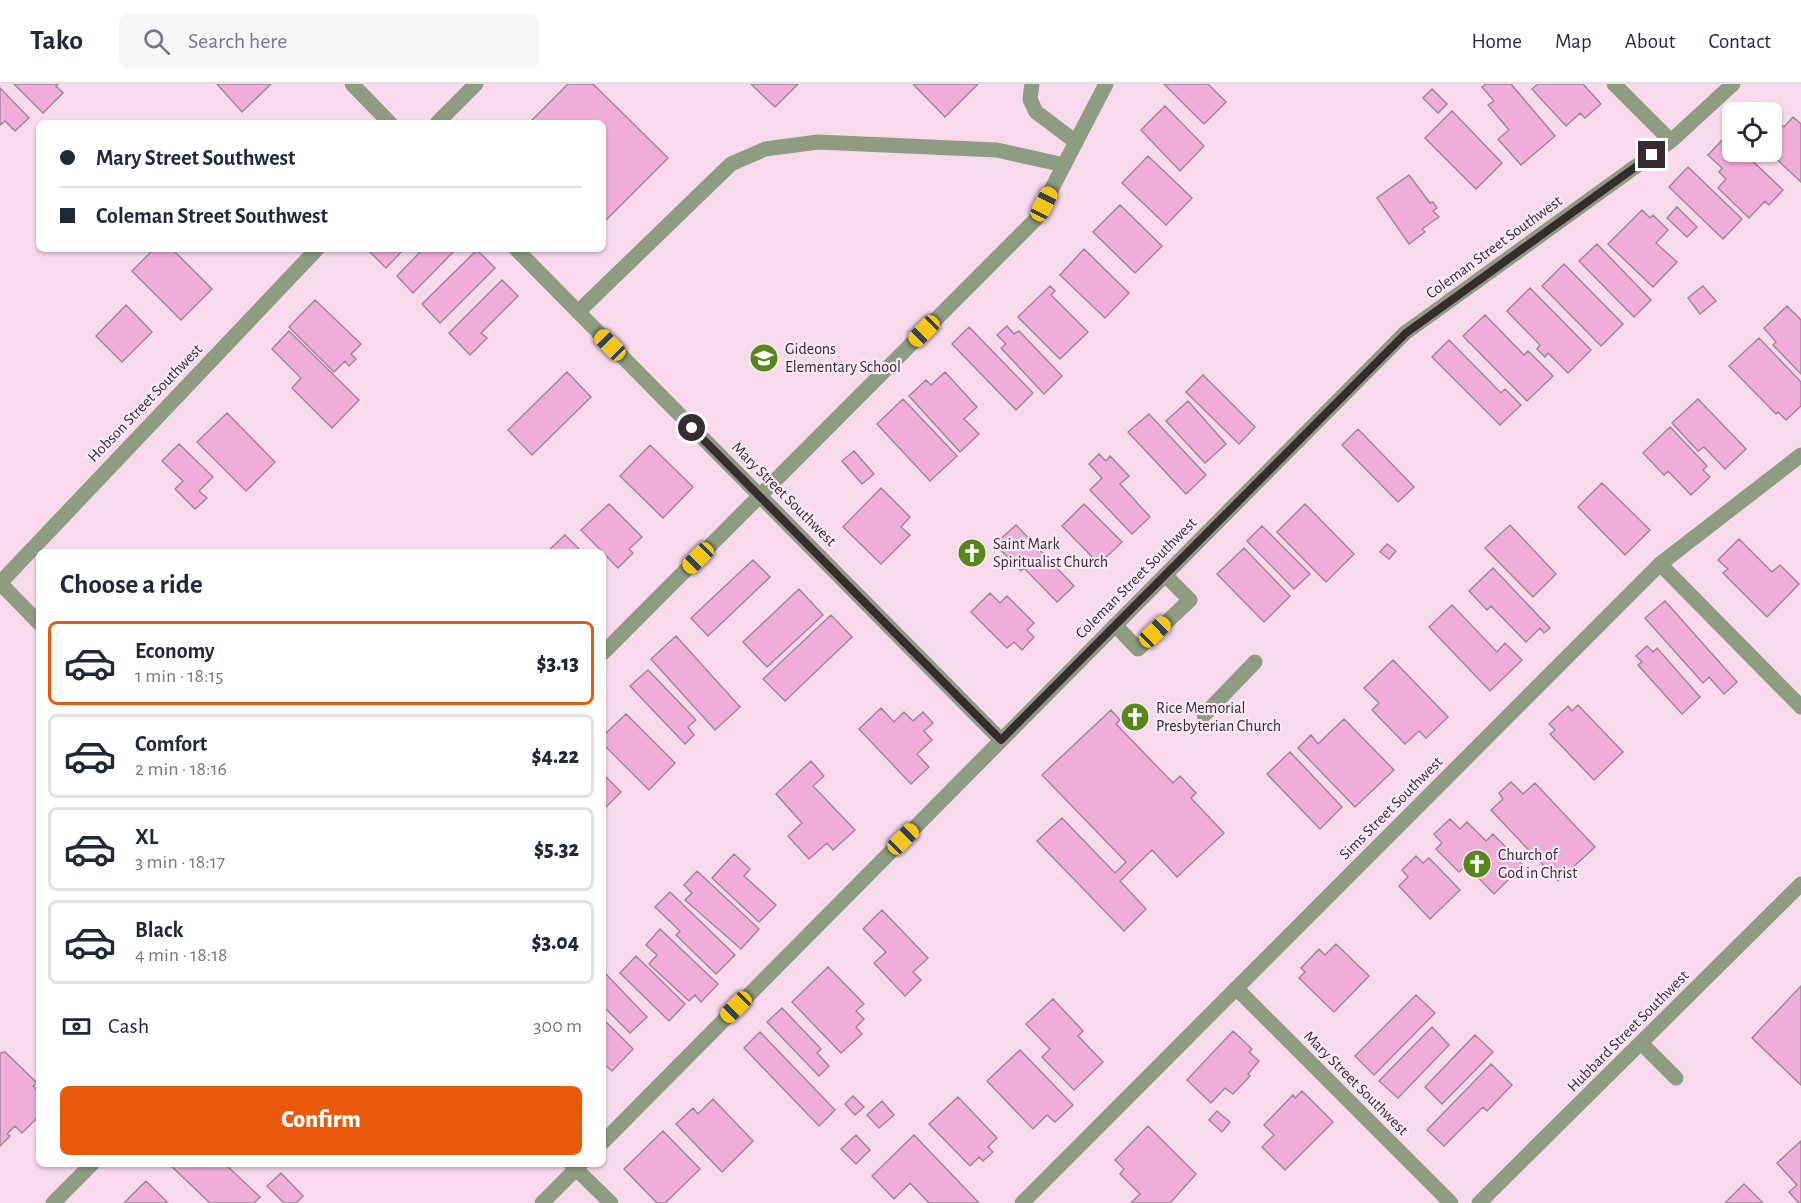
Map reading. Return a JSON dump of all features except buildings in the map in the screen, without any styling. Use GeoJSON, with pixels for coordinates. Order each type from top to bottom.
{"type":"FeatureCollection","features":[{"type":"Feature","properties":{"kind":"street"},"geometry":{"type":"LineString","coordinates":[[352,84],[387,120]]}},
{"type":"Feature","properties":{"kind":"street"},"geometry":{"type":"LineString","coordinates":[[440,120],[476,84]]}},
{"type":"Feature","properties":{"kind":"street"},"geometry":{"type":"LineString","coordinates":[[1032,84],[1030,99],[1036,112],[1076,142]]}},
{"type":"Feature","properties":{"kind":"street"},"geometry":{"type":"LineString","coordinates":[[606,650],[1036,219],[1106,84]]}},
{"type":"Feature","properties":{"kind":"street"},"geometry":{"type":"LineString","coordinates":[[1614,84],[1671,141]]}},
{"type":"Feature","properties":{"kind":"street","name":"Coleman Street Southwest"},"geometry":{"type":"LineString","coordinates":[[606,1139],[1406,333],[1671,141],[1733,84]]}},
{"type":"Feature","properties":{"kind":"street"},"geometry":{"type":"LineString","coordinates":[[578,312],[731,164],[765,149],[818,142],[988,150],[1064,165]]}},
{"type":"Feature","properties":{"kind":"street","name":"Hobson Street Southwest"},"geometry":{"type":"LineString","coordinates":[[0,583],[314,252]]}},
{"type":"Feature","properties":{"kind":"street","name":"Mary Street Southwest"},"geometry":{"type":"LineString","coordinates":[[519,252],[1001,740]]}},
{"type":"Feature","properties":{"kind":"street","name":"Sims Street Southwest"},"geometry":{"type":"LineString","coordinates":[[1022,1203],[1660,564],[1801,455]]}},
{"type":"Feature","properties":{"kind":"street"},"geometry":{"type":"LineString","coordinates":[[1660,564],[1801,707]]}},
{"type":"Feature","properties":{"kind":"street"},"geometry":{"type":"LineString","coordinates":[[1115,626],[1138,649],[1190,600],[1165,575]]}},
{"type":"Feature","properties":{"kind":"street"},"geometry":{"type":"LineString","coordinates":[[0,583],[36,620]]}},
{"type":"Feature","properties":{"kind":"street"},"geometry":{"type":"LineString","coordinates":[[1204,714],[1255,662]]}},
{"type":"Feature","properties":{"kind":"street","name":"Hubbard Street Southwest"},"geometry":{"type":"LineString","coordinates":[[1479,1203],[1801,884]]}},
{"type":"Feature","properties":{"kind":"street","name":"Mary Street Southwest"},"geometry":{"type":"LineString","coordinates":[[1236,988],[1451,1203]]}},
{"type":"Feature","properties":{"kind":"street"},"geometry":{"type":"LineString","coordinates":[[1641,1043],[1676,1078]]}},
{"type":"Feature","properties":{"kind":"street"},"geometry":{"type":"LineString","coordinates":[[53,1203],[89,1167]]}},
{"type":"Feature","properties":{"kind":"street"},"geometry":{"type":"LineString","coordinates":[[542,1203],[575,1167]]}},
{"type":"Feature","properties":{"kind":"street"},"geometry":{"type":"LineString","coordinates":[[577,1167],[611,1203]]}},
{"type":"Feature","properties":{"kind":"place","name":"Gideons Elementary School"},"geometry":{"type":"Point","coordinates":[764,358]}},
{"type":"Feature","properties":{"kind":"place","name":"Saint Mark Spiritualist Church"},"geometry":{"type":"Point","coordinates":[972,553]}},
{"type":"Feature","properties":{"kind":"place","name":"Rice Memorial Presbyterian Church"},"geometry":{"type":"Point","coordinates":[1135,717]}},
{"type":"Feature","properties":{"kind":"place","name":"Church of God in Christ"},"geometry":{"type":"Point","coordinates":[1477,864]}},
{"type":"Feature","properties":{"kind":"route"},"geometry":{"type":"LineString","coordinates":[[692,428],[1001,740],[1406,333],[1652,155]]}}]}
